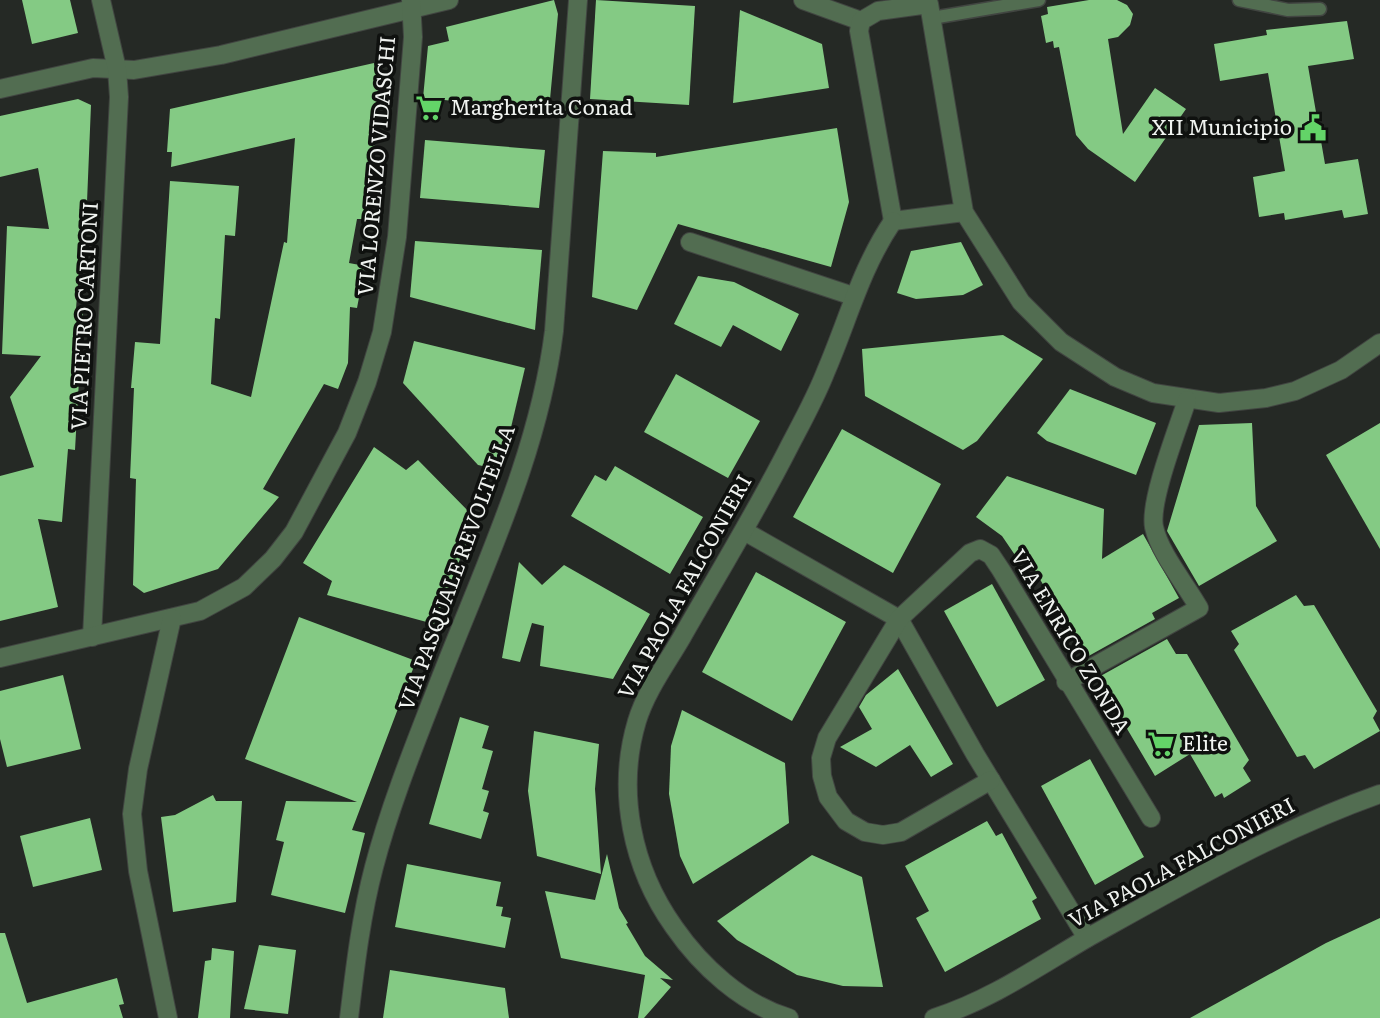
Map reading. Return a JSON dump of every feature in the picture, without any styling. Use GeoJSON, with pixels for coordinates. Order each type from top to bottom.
{"type":"FeatureCollection","features":[{"type":"Feature","properties":{"kind":"street","name":"VIA PIETRO CARTONI"},"geometry":{"type":"LineString","coordinates":[[92,637],[119,97],[117,69],[102,0]]}},
{"type":"Feature","properties":{"kind":"street"},"geometry":{"type":"LineString","coordinates":[[0,89],[93,68],[157,67],[210,57],[412,4],[449,0]]}},
{"type":"Feature","properties":{"kind":"street","name":"VIA PASQUALE REVOLTELLA"},"geometry":{"type":"LineString","coordinates":[[349,1018],[362,930],[380,846],[440,678],[513,494],[545,384],[554,331],[578,0]]}},
{"type":"Feature","properties":{"kind":"street"},"geometry":{"type":"LineString","coordinates":[[803,0],[861,21]]}},
{"type":"Feature","properties":{"kind":"street","name":"VIA LORENZO VIDASCHI"},"geometry":{"type":"LineString","coordinates":[[0,658],[200,611],[230,597],[273,559],[312,502],[359,407],[382,332],[397,237],[413,37],[412,4]]}},
{"type":"Feature","properties":{"kind":"street"},"geometry":{"type":"LineString","coordinates":[[964,212],[893,222],[859,31],[861,21],[878,11],[930,7],[964,212],[1021,302],[1061,342],[1115,377],[1153,393],[1186,400],[1241,402],[1295,391],[1341,370],[1380,343]]}},
{"type":"Feature","properties":{"kind":"street","name":"VIA PAOLA FALCONIERI"},"geometry":{"type":"LineString","coordinates":[[780,1017],[739,992],[685,943],[661,908],[643,871],[630,812],[629,774],[641,712],[744,531],[821,383],[853,296],[874,250],[893,222]]}},
{"type":"Feature","properties":{"kind":"street"},"geometry":{"type":"LineString","coordinates":[[690,242],[853,296]]}},
{"type":"Feature","properties":{"kind":"street"},"geometry":{"type":"LineString","coordinates":[[1066,682],[1199,608],[1158,538],[1154,525],[1157,499],[1186,400]]}},
{"type":"Feature","properties":{"kind":"street"},"geometry":{"type":"LineString","coordinates":[[744,531],[899,618],[991,779],[1087,938]]}},
{"type":"Feature","properties":{"kind":"street","name":"VIA ENRICO ZONDA"},"geometry":{"type":"LineString","coordinates":[[899,618],[971,553],[985,551],[1001,570],[1066,682],[1151,818]]}},
{"type":"Feature","properties":{"kind":"street"},"geometry":{"type":"LineString","coordinates":[[168,1018],[138,871],[132,814],[138,769],[172,618]]}},
{"type":"Feature","properties":{"kind":"street"},"geometry":{"type":"LineString","coordinates":[[899,618],[827,738],[821,768],[828,797],[846,821],[864,832],[883,835],[901,832],[991,779]]}},
{"type":"Feature","properties":{"kind":"street","name":"VIA PAOLA FALCONIERI"},"geometry":{"type":"LineString","coordinates":[[934,1018],[993,993],[1248,850],[1324,815],[1380,794]]}},
{"type":"Feature","properties":{"kind":"lane"},"geometry":{"type":"LineString","coordinates":[[930,7],[1039,0]]}},
{"type":"Feature","properties":{"kind":"lane"},"geometry":{"type":"LineString","coordinates":[[1239,0],[1287,9],[1320,9]]}},
{"type":"Feature","properties":{"kind":"building"},"geometry":{"type":"Polygon","coordinates":[[[22,0],[70,0],[78,33],[32,44],[22,0]]]}},
{"type":"Feature","properties":{"kind":"building"},"geometry":{"type":"Polygon","coordinates":[[[554,0],[558,14],[549,110],[423,98],[428,46],[449,41],[446,27],[554,0]]]}},
{"type":"Feature","properties":{"kind":"building"},"geometry":{"type":"Polygon","coordinates":[[[596,0],[695,6],[689,105],[590,99],[596,0]]]}},
{"type":"Feature","properties":{"kind":"building"},"geometry":{"type":"Polygon","coordinates":[[[1089,0],[1117,0],[1127,5],[1133,14],[1130,25],[1118,37],[1108,39],[1123,134],[1155,88],[1186,109],[1135,182],[1088,149],[1076,135],[1059,47],[1054,48],[1053,41],[1046,43],[1041,16],[1048,14],[1047,7],[1089,0]]]}},
{"type":"Feature","properties":{"kind":"building"},"geometry":{"type":"Polygon","coordinates":[[[740,10],[822,44],[829,88],[733,103],[740,10]]]}},
{"type":"Feature","properties":{"kind":"building"},"geometry":{"type":"Polygon","coordinates":[[[1347,21],[1354,59],[1308,66],[1325,164],[1358,159],[1368,214],[1344,218],[1342,210],[1285,220],[1284,213],[1259,217],[1253,177],[1285,171],[1268,73],[1220,81],[1214,44],[1267,35],[1266,30],[1347,21]]]}},
{"type":"Feature","properties":{"kind":"building"},"geometry":{"type":"Polygon","coordinates":[[[374,63],[379,84],[369,219],[357,219],[349,263],[365,266],[357,308],[350,307],[348,363],[338,389],[324,384],[263,489],[279,497],[218,569],[144,593],[133,585],[136,479],[130,478],[134,388],[131,388],[135,342],[160,344],[170,181],[239,186],[235,236],[225,235],[220,319],[215,318],[211,384],[251,397],[284,242],[287,243],[295,138],[171,167],[172,152],[167,152],[170,109],[374,63]]]}},
{"type":"Feature","properties":{"kind":"building"},"geometry":{"type":"Polygon","coordinates":[[[78,99],[91,105],[87,202],[84,202],[76,309],[83,309],[75,450],[68,449],[62,522],[38,519],[58,607],[0,621],[0,476],[34,467],[10,397],[41,356],[2,354],[7,226],[49,229],[38,168],[0,177],[0,116],[78,99]]]}},
{"type":"Feature","properties":{"kind":"building"},"geometry":{"type":"Polygon","coordinates":[[[837,128],[849,202],[831,267],[678,224],[637,310],[592,297],[603,151],[656,153],[656,157],[837,128]]]}},
{"type":"Feature","properties":{"kind":"building"},"geometry":{"type":"Polygon","coordinates":[[[425,140],[545,150],[539,208],[420,198],[425,140]]]}},
{"type":"Feature","properties":{"kind":"building"},"geometry":{"type":"Polygon","coordinates":[[[415,241],[542,250],[535,330],[410,297],[415,241]]]}},
{"type":"Feature","properties":{"kind":"building"},"geometry":{"type":"Polygon","coordinates":[[[961,242],[983,285],[963,295],[916,299],[897,293],[911,251],[961,242]]]}},
{"type":"Feature","properties":{"kind":"building"},"geometry":{"type":"Polygon","coordinates":[[[698,276],[734,282],[799,314],[781,351],[733,325],[721,347],[674,324],[698,276]]]}},
{"type":"Feature","properties":{"kind":"building"},"geometry":{"type":"Polygon","coordinates":[[[1003,335],[1043,359],[977,441],[963,450],[865,396],[862,349],[1003,335]]]}},
{"type":"Feature","properties":{"kind":"building"},"geometry":{"type":"Polygon","coordinates":[[[414,341],[525,368],[501,470],[478,465],[403,383],[414,341]]]}},
{"type":"Feature","properties":{"kind":"building"},"geometry":{"type":"Polygon","coordinates":[[[676,374],[760,421],[728,478],[644,432],[676,374]]]}},
{"type":"Feature","properties":{"kind":"building"},"geometry":{"type":"Polygon","coordinates":[[[1070,389],[1156,423],[1136,475],[1047,441],[1037,433],[1070,389]]]}},
{"type":"Feature","properties":{"kind":"building"},"geometry":{"type":"Polygon","coordinates":[[[1252,423],[1256,506],[1277,541],[1199,586],[1167,531],[1199,425],[1252,423]]]}},
{"type":"Feature","properties":{"kind":"building"},"geometry":{"type":"Polygon","coordinates":[[[1380,423],[1380,549],[1326,455],[1380,423]]]}},
{"type":"Feature","properties":{"kind":"building"},"geometry":{"type":"Polygon","coordinates":[[[842,429],[941,484],[893,573],[793,517],[842,429]]]}},
{"type":"Feature","properties":{"kind":"building"},"geometry":{"type":"Polygon","coordinates":[[[374,447],[406,470],[418,460],[476,519],[434,624],[327,595],[332,581],[303,563],[374,447]]]}},
{"type":"Feature","properties":{"kind":"building"},"geometry":{"type":"Polygon","coordinates":[[[615,466],[703,517],[670,574],[571,516],[595,475],[606,481],[615,466]]]}},
{"type":"Feature","properties":{"kind":"building"},"geometry":{"type":"Polygon","coordinates":[[[1007,476],[1104,509],[1102,559],[1143,534],[1179,598],[1152,613],[1155,619],[1085,658],[1029,560],[1021,564],[1002,536],[976,517],[1007,476]]]}},
{"type":"Feature","properties":{"kind":"building"},"geometry":{"type":"Polygon","coordinates":[[[519,562],[542,585],[564,565],[650,614],[613,679],[540,666],[544,626],[532,623],[520,662],[502,658],[519,562]]]}},
{"type":"Feature","properties":{"kind":"building"},"geometry":{"type":"Polygon","coordinates":[[[756,572],[846,622],[792,721],[702,672],[756,572]]]}},
{"type":"Feature","properties":{"kind":"building"},"geometry":{"type":"Polygon","coordinates":[[[992,584],[1045,680],[997,707],[944,611],[992,584]]]}},
{"type":"Feature","properties":{"kind":"building"},"geometry":{"type":"Polygon","coordinates":[[[1296,595],[1304,606],[1314,605],[1377,711],[1373,718],[1380,731],[1314,769],[1305,755],[1297,757],[1234,650],[1239,644],[1231,631],[1296,595]]]}},
{"type":"Feature","properties":{"kind":"building"},"geometry":{"type":"Polygon","coordinates":[[[299,617],[416,661],[352,830],[365,833],[345,913],[271,895],[284,842],[276,840],[286,801],[357,802],[245,759],[299,617]]]}},
{"type":"Feature","properties":{"kind":"building"},"geometry":{"type":"Polygon","coordinates":[[[1167,639],[1176,654],[1187,654],[1249,760],[1243,768],[1251,781],[1224,798],[1222,793],[1215,797],[1190,754],[1155,776],[1097,678],[1167,639]]]}},
{"type":"Feature","properties":{"kind":"building"},"geometry":{"type":"Polygon","coordinates":[[[898,669],[953,764],[931,777],[910,745],[876,767],[840,747],[872,729],[859,707],[866,695],[898,669]]]}},
{"type":"Feature","properties":{"kind":"building"},"geometry":{"type":"Polygon","coordinates":[[[63,675],[81,749],[7,767],[0,739],[0,691],[63,675]]]}},
{"type":"Feature","properties":{"kind":"building"},"geometry":{"type":"Polygon","coordinates":[[[682,710],[785,763],[789,823],[693,884],[680,856],[669,794],[671,746],[682,710]]]}},
{"type":"Feature","properties":{"kind":"building"},"geometry":{"type":"Polygon","coordinates":[[[460,717],[489,726],[482,748],[493,751],[482,789],[489,791],[483,811],[489,813],[481,839],[429,824],[460,717]]]}},
{"type":"Feature","properties":{"kind":"building"},"geometry":{"type":"Polygon","coordinates":[[[534,731],[599,744],[595,789],[601,874],[537,856],[528,791],[534,731]]]}},
{"type":"Feature","properties":{"kind":"building"},"geometry":{"type":"Polygon","coordinates":[[[1090,759],[1144,857],[1095,885],[1041,786],[1090,759]]]}},
{"type":"Feature","properties":{"kind":"building"},"geometry":{"type":"Polygon","coordinates":[[[213,795],[216,801],[242,801],[236,902],[173,912],[161,817],[175,815],[213,795]]]}},
{"type":"Feature","properties":{"kind":"building"},"geometry":{"type":"Polygon","coordinates":[[[90,818],[102,870],[33,887],[20,836],[90,818]]]}},
{"type":"Feature","properties":{"kind":"building"},"geometry":{"type":"Polygon","coordinates":[[[987,821],[996,836],[1002,833],[1037,898],[1032,901],[1041,919],[945,972],[916,918],[929,911],[905,866],[987,821]]]}},
{"type":"Feature","properties":{"kind":"building"},"geometry":{"type":"Polygon","coordinates":[[[607,854],[619,908],[628,923],[626,924],[645,956],[673,980],[660,978],[671,987],[644,1018],[638,1018],[645,975],[561,958],[545,891],[595,900],[607,854]]]}},
{"type":"Feature","properties":{"kind":"building"},"geometry":{"type":"Polygon","coordinates":[[[812,855],[862,877],[883,987],[843,986],[797,975],[737,940],[717,921],[812,855]]]}},
{"type":"Feature","properties":{"kind":"building"},"geometry":{"type":"Polygon","coordinates":[[[407,864],[501,882],[496,906],[503,907],[501,916],[511,918],[505,948],[395,927],[407,864]]]}},
{"type":"Feature","properties":{"kind":"building"},"geometry":{"type":"Polygon","coordinates":[[[1380,918],[1380,1018],[1190,1018],[1326,943],[1380,918]]]}},
{"type":"Feature","properties":{"kind":"building"},"geometry":{"type":"Polygon","coordinates":[[[0,933],[5,933],[27,1003],[117,978],[124,1004],[119,1005],[123,1018],[0,1018],[0,933]]]}},
{"type":"Feature","properties":{"kind":"building"},"geometry":{"type":"Polygon","coordinates":[[[259,945],[296,950],[288,1014],[244,1009],[259,945]]]}},
{"type":"Feature","properties":{"kind":"building"},"geometry":{"type":"Polygon","coordinates":[[[212,948],[234,951],[230,1018],[198,1018],[205,961],[211,960],[212,948]]]}},
{"type":"Feature","properties":{"kind":"building"},"geometry":{"type":"Polygon","coordinates":[[[390,970],[505,988],[509,1018],[383,1018],[390,970]]]}},
{"type":"Feature","properties":{"kind":"place","name":"Margherita Conad"},"geometry":{"type":"Point","coordinates":[429,108]}},
{"type":"Feature","properties":{"kind":"place","name":"XII Municipio"},"geometry":{"type":"Point","coordinates":[1313,128]}},
{"type":"Feature","properties":{"kind":"place","name":"Elite"},"geometry":{"type":"Point","coordinates":[1161,744]}}]}
